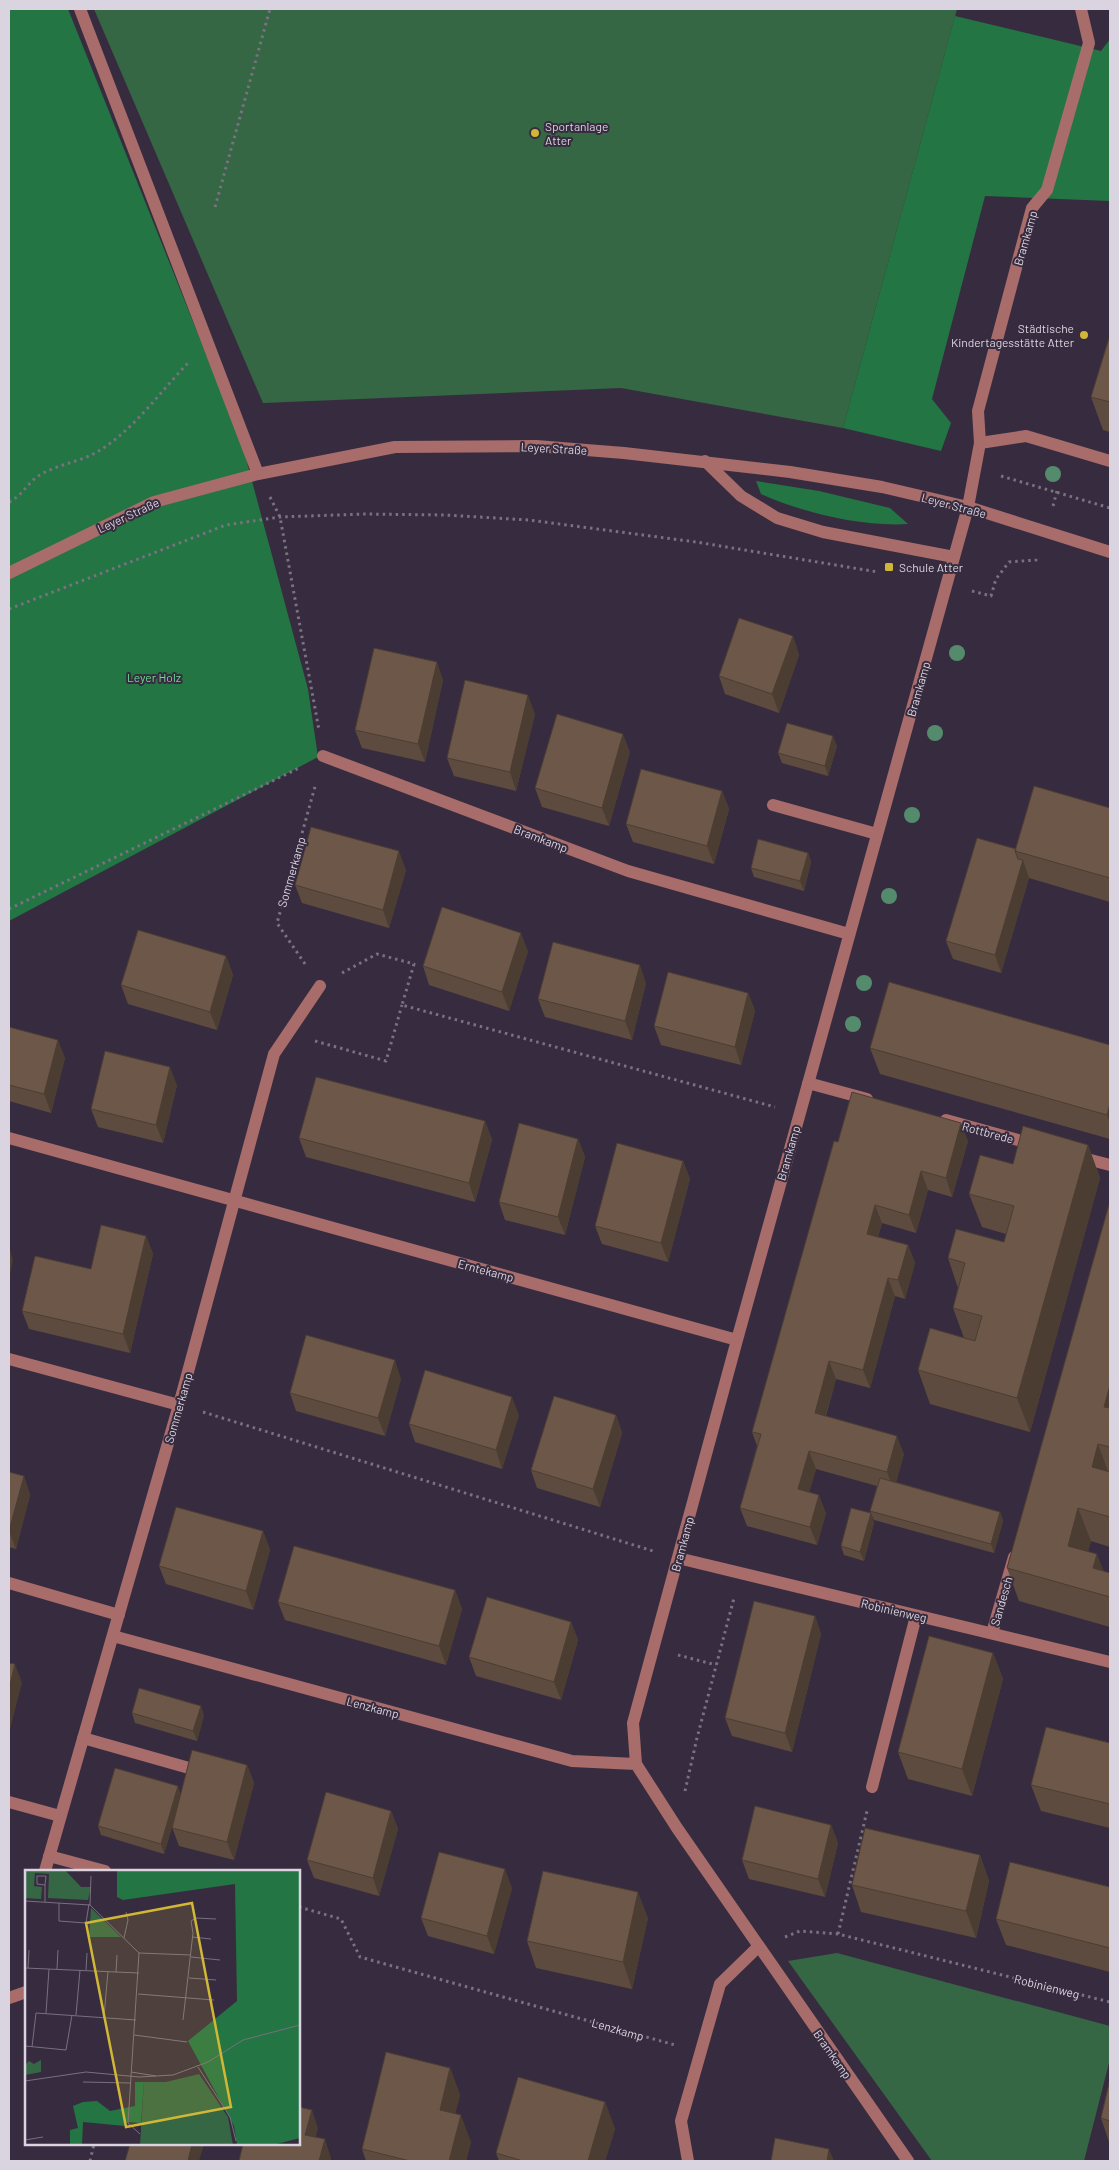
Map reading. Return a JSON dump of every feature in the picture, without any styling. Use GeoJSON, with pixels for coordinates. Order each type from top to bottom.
{"type":"FeatureCollection","features":[{"type":"Feature","properties":{"kind":"street"},"geometry":{"type":"LineString","coordinates":[[80,9],[258,474]]}},
{"type":"Feature","properties":{"kind":"street","name":"Bramkamp"},"geometry":{"type":"LineString","coordinates":[[908,2161],[677,1828],[636,1764],[634,1723],[737,1340],[968,507],[980,443],[978,411],[1032,208],[1047,190],[1089,43],[1081,9]]}},
{"type":"Feature","properties":{"kind":"street"},"geometry":{"type":"LineString","coordinates":[[980,443],[1026,436],[1110,461]]}},
{"type":"Feature","properties":{"kind":"street","name":"Leyer Straße"},"geometry":{"type":"LineString","coordinates":[[9,574],[154,502],[258,474],[396,448],[536,446],[705,461],[882,487],[968,507],[1110,552]]}},
{"type":"Feature","properties":{"kind":"street"},"geometry":{"type":"LineString","coordinates":[[705,461],[741,496],[777,518],[823,532],[954,557]]}},
{"type":"Feature","properties":{"kind":"street","name":"Bramkamp"},"geometry":{"type":"LineString","coordinates":[[324,756],[628,871],[849,934]]}},
{"type":"Feature","properties":{"kind":"street"},"geometry":{"type":"LineString","coordinates":[[773,805],[877,834]]}},
{"type":"Feature","properties":{"kind":"street","name":"Sommerkamp"},"geometry":{"type":"LineString","coordinates":[[45,1870],[179,1405],[274,1054],[320,986]]}},
{"type":"Feature","properties":{"kind":"street"},"geometry":{"type":"LineString","coordinates":[[808,1083],[878,1102]]}},
{"type":"Feature","properties":{"kind":"street","name":"Rottbrede"},"geometry":{"type":"LineString","coordinates":[[934,1117],[1045,1148]]}},
{"type":"Feature","properties":{"kind":"street"},"geometry":{"type":"LineString","coordinates":[[9,1138],[234,1201]]}},
{"type":"Feature","properties":{"kind":"street"},"geometry":{"type":"LineString","coordinates":[[1064,1153],[1110,1166]]}},
{"type":"Feature","properties":{"kind":"street","name":"Erntekamp"},"geometry":{"type":"LineString","coordinates":[[234,1201],[737,1340]]}},
{"type":"Feature","properties":{"kind":"street"},"geometry":{"type":"LineString","coordinates":[[9,1359],[179,1405]]}},
{"type":"Feature","properties":{"kind":"street","name":"Sandesch"},"geometry":{"type":"LineString","coordinates":[[992,1633],[1016,1548]]}},
{"type":"Feature","properties":{"kind":"street","name":"Robinienweg"},"geometry":{"type":"LineString","coordinates":[[678,1558],[1110,1662]]}},
{"type":"Feature","properties":{"kind":"street"},"geometry":{"type":"LineString","coordinates":[[9,1583],[119,1615]]}},
{"type":"Feature","properties":{"kind":"street"},"geometry":{"type":"LineString","coordinates":[[872,1787],[916,1616]]}},
{"type":"Feature","properties":{"kind":"street","name":"Lenzkamp"},"geometry":{"type":"LineString","coordinates":[[113,1636],[572,1762],[636,1764]]}},
{"type":"Feature","properties":{"kind":"street"},"geometry":{"type":"LineString","coordinates":[[83,1738],[189,1768]]}},
{"type":"Feature","properties":{"kind":"street"},"geometry":{"type":"LineString","coordinates":[[9,1802],[60,1816]]}},
{"type":"Feature","properties":{"kind":"street"},"geometry":{"type":"LineString","coordinates":[[49,1856],[101,1870]]}},
{"type":"Feature","properties":{"kind":"street"},"geometry":{"type":"LineString","coordinates":[[688,2161],[681,2121],[699,2052],[720,1984],[759,1946]]}},
{"type":"Feature","properties":{"kind":"street"},"geometry":{"type":"LineString","coordinates":[[9,1998],[25,1992]]}},
{"type":"Feature","properties":{"kind":"path"},"geometry":{"type":"LineString","coordinates":[[215,207],[270,9]]}},
{"type":"Feature","properties":{"kind":"path"},"geometry":{"type":"LineString","coordinates":[[9,502],[17,498],[38,476],[58,465],[97,452],[135,421],[208,343]]}},
{"type":"Feature","properties":{"kind":"path"},"geometry":{"type":"LineString","coordinates":[[976,469],[1110,508]]}},
{"type":"Feature","properties":{"kind":"path"},"geometry":{"type":"LineString","coordinates":[[947,584],[991,596],[996,578],[1009,562],[1036,560],[1058,492]]}},
{"type":"Feature","properties":{"kind":"path"},"geometry":{"type":"LineString","coordinates":[[9,609],[226,525],[280,517],[365,514],[445,515],[529,520],[696,542],[879,572]]}},
{"type":"Feature","properties":{"kind":"path","name":"Sommerkamp"},"geometry":{"type":"LineString","coordinates":[[280,517],[324,756],[277,923],[320,986]]}},
{"type":"Feature","properties":{"kind":"path"},"geometry":{"type":"LineString","coordinates":[[9,909],[324,756]]}},
{"type":"Feature","properties":{"kind":"path"},"geometry":{"type":"LineString","coordinates":[[288,1034],[386,1061],[414,964],[377,954],[320,986]]}},
{"type":"Feature","properties":{"kind":"path","name":"Bramkamp"},"geometry":{"type":"LineString","coordinates":[[402,1005],[800,1114]]}},
{"type":"Feature","properties":{"kind":"path"},"geometry":{"type":"LineString","coordinates":[[179,1405],[678,1558]]}},
{"type":"Feature","properties":{"kind":"path"},"geometry":{"type":"LineString","coordinates":[[677,1828],[716,1665],[741,1574]]}},
{"type":"Feature","properties":{"kind":"path"},"geometry":{"type":"LineString","coordinates":[[653,1649],[716,1665]]}},
{"type":"Feature","properties":{"kind":"path"},"geometry":{"type":"LineString","coordinates":[[838,1934],[872,1787]]}},
{"type":"Feature","properties":{"kind":"path","name":"Lenzkamp"},"geometry":{"type":"LineString","coordinates":[[300,1907],[341,1919],[360,1957],[699,2052]]}},
{"type":"Feature","properties":{"kind":"path","name":"Robinienweg"},"geometry":{"type":"LineString","coordinates":[[759,1946],[800,1932],[838,1934],[1110,2002]]}},
{"type":"Feature","properties":{"kind":"path"},"geometry":{"type":"LineString","coordinates":[[90,2161],[94,2145]]}},
{"type":"Feature","properties":{"kind":"green space","name":"Leyer Holz"},"geometry":{"type":"Polygon","coordinates":[[[9,9],[68,9],[242,444],[308,689],[318,757],[9,921],[9,9]]]}},
{"type":"Feature","properties":{"kind":"green space","name":"Sportanlage Atter"},"geometry":{"type":"Polygon","coordinates":[[[94,9],[957,9],[843,428],[621,388],[263,403],[94,9]]]}},
{"type":"Feature","properties":{"kind":"green space"},"geometry":{"type":"Polygon","coordinates":[[[955,16],[1101,51],[1110,39],[1110,201],[985,196],[932,399],[951,423],[941,451],[843,428],[955,16]]]}},
{"type":"Feature","properties":{"kind":"green space"},"geometry":{"type":"Polygon","coordinates":[[[756,481],[819,491],[890,508],[908,524],[853,521],[814,513],[761,494],[756,481]]]}},
{"type":"Feature","properties":{"kind":"green space"},"geometry":{"type":"Polygon","coordinates":[[[837,1953],[1110,2026],[1110,2059],[1084,2161],[932,2161],[788,1961],[837,1953]]]}},
{"type":"Feature","properties":{"kind":"building"},"geometry":{"type":"Polygon","coordinates":[[[1110,335],[1110,402],[1091,397],[1110,335]]]}},
{"type":"Feature","properties":{"kind":"building"},"geometry":{"type":"Polygon","coordinates":[[[739,618],[793,636],[772,694],[719,676],[739,618]]]}},
{"type":"Feature","properties":{"kind":"building"},"geometry":{"type":"Polygon","coordinates":[[[374,648],[437,662],[418,744],[355,730],[374,648]]]}},
{"type":"Feature","properties":{"kind":"building"},"geometry":{"type":"Polygon","coordinates":[[[465,680],[528,695],[510,772],[447,758],[465,680]]]}},
{"type":"Feature","properties":{"kind":"building"},"geometry":{"type":"Polygon","coordinates":[[[557,714],[623,734],[602,808],[535,788],[557,714]]]}},
{"type":"Feature","properties":{"kind":"building"},"geometry":{"type":"Polygon","coordinates":[[[787,723],[833,736],[825,766],[778,753],[787,723]]]}},
{"type":"Feature","properties":{"kind":"building"},"geometry":{"type":"Polygon","coordinates":[[[641,769],[722,791],[707,846],[626,824],[641,769]]]}},
{"type":"Feature","properties":{"kind":"building"},"geometry":{"type":"Polygon","coordinates":[[[1034,786],[1110,808],[1110,878],[1015,851],[1034,786]]]}},
{"type":"Feature","properties":{"kind":"building"},"geometry":{"type":"Polygon","coordinates":[[[311,827],[399,851],[383,910],[295,885],[311,827]]]}},
{"type":"Feature","properties":{"kind":"building"},"geometry":{"type":"Polygon","coordinates":[[[977,838],[1016,849],[1018,859],[1023,860],[995,955],[946,941],[977,838]]]}},
{"type":"Feature","properties":{"kind":"building"},"geometry":{"type":"Polygon","coordinates":[[[758,839],[808,853],[800,881],[751,868],[758,839]]]}},
{"type":"Feature","properties":{"kind":"building"},"geometry":{"type":"Polygon","coordinates":[[[442,907],[521,933],[502,992],[423,966],[442,907]]]}},
{"type":"Feature","properties":{"kind":"building"},"geometry":{"type":"Polygon","coordinates":[[[138,930],[226,956],[210,1012],[121,985],[138,930]]]}},
{"type":"Feature","properties":{"kind":"building"},"geometry":{"type":"Polygon","coordinates":[[[553,942],[640,965],[625,1021],[538,999],[553,942]]]}},
{"type":"Feature","properties":{"kind":"building"},"geometry":{"type":"Polygon","coordinates":[[[668,972],[748,993],[735,1047],[654,1026],[668,972]]]}},
{"type":"Feature","properties":{"kind":"building"},"geometry":{"type":"Polygon","coordinates":[[[889,982],[1110,1045],[1110,1104],[1107,1115],[870,1048],[889,982]]]}},
{"type":"Feature","properties":{"kind":"building"},"geometry":{"type":"Polygon","coordinates":[[[9,1027],[58,1040],[44,1094],[9,1085],[9,1027]]]}},
{"type":"Feature","properties":{"kind":"building"},"geometry":{"type":"Polygon","coordinates":[[[105,1051],[170,1067],[156,1125],[91,1109],[105,1051]]]}},
{"type":"Feature","properties":{"kind":"building"},"geometry":{"type":"Polygon","coordinates":[[[316,1077],[485,1121],[469,1183],[299,1138],[316,1077]]]}},
{"type":"Feature","properties":{"kind":"building"},"geometry":{"type":"Polygon","coordinates":[[[852,1092],[961,1123],[946,1178],[921,1171],[909,1215],[875,1205],[867,1234],[908,1245],[898,1280],[888,1278],[863,1370],[829,1361],[815,1413],[897,1436],[887,1472],[809,1451],[798,1489],[819,1495],[810,1527],[740,1508],[761,1434],[752,1432],[834,1141],[838,1142],[852,1092]]]}},
{"type":"Feature","properties":{"kind":"building"},"geometry":{"type":"Polygon","coordinates":[[[519,1123],[578,1139],[558,1217],[499,1202],[519,1123]]]}},
{"type":"Feature","properties":{"kind":"building"},"geometry":{"type":"Polygon","coordinates":[[[1023,1126],[1088,1145],[1017,1398],[918,1370],[930,1328],[975,1341],[982,1316],[953,1308],[965,1263],[948,1258],[956,1229],[1004,1242],[1014,1206],[969,1194],[980,1155],[1013,1164],[1023,1126]]]}},
{"type":"Feature","properties":{"kind":"building"},"geometry":{"type":"Polygon","coordinates":[[[617,1143],[683,1161],[661,1243],[595,1226],[617,1143]]]}},
{"type":"Feature","properties":{"kind":"building"},"geometry":{"type":"Polygon","coordinates":[[[1110,1201],[1110,1385],[1104,1407],[1110,1408],[1110,1447],[1098,1444],[1092,1467],[1110,1472],[1110,1517],[1078,1508],[1068,1546],[1097,1554],[1093,1568],[1110,1573],[1110,1597],[1007,1568],[1110,1201]]]}},
{"type":"Feature","properties":{"kind":"building"},"geometry":{"type":"Polygon","coordinates":[[[101,1225],[146,1236],[123,1334],[22,1311],[35,1256],[91,1269],[101,1225]]]}},
{"type":"Feature","properties":{"kind":"building"},"geometry":{"type":"Polygon","coordinates":[[[306,1335],[395,1360],[378,1418],[290,1393],[306,1335]]]}},
{"type":"Feature","properties":{"kind":"building"},"geometry":{"type":"Polygon","coordinates":[[[425,1370],[512,1397],[496,1450],[409,1424],[425,1370]]]}},
{"type":"Feature","properties":{"kind":"building"},"geometry":{"type":"Polygon","coordinates":[[[554,1396],[616,1415],[593,1489],[531,1470],[554,1396]]]}},
{"type":"Feature","properties":{"kind":"building"},"geometry":{"type":"Polygon","coordinates":[[[9,1472],[24,1476],[9,1531],[9,1472]]]}},
{"type":"Feature","properties":{"kind":"building"},"geometry":{"type":"Polygon","coordinates":[[[880,1478],[1000,1512],[991,1544],[870,1511],[880,1478]]]}},
{"type":"Feature","properties":{"kind":"building"},"geometry":{"type":"Polygon","coordinates":[[[176,1507],[263,1531],[246,1591],[159,1566],[176,1507]]]}},
{"type":"Feature","properties":{"kind":"building"},"geometry":{"type":"Polygon","coordinates":[[[851,1508],[871,1513],[860,1552],[841,1546],[851,1508]]]}},
{"type":"Feature","properties":{"kind":"building"},"geometry":{"type":"Polygon","coordinates":[[[294,1546],[455,1590],[439,1646],[278,1602],[294,1546]]]}},
{"type":"Feature","properties":{"kind":"building"},"geometry":{"type":"Polygon","coordinates":[[[487,1597],[571,1622],[554,1682],[469,1657],[487,1597]]]}},
{"type":"Feature","properties":{"kind":"building"},"geometry":{"type":"Polygon","coordinates":[[[754,1601],[815,1616],[785,1733],[725,1718],[754,1601]]]}},
{"type":"Feature","properties":{"kind":"building"},"geometry":{"type":"Polygon","coordinates":[[[929,1636],[993,1653],[962,1769],[898,1752],[929,1636]]]}},
{"type":"Feature","properties":{"kind":"building"},"geometry":{"type":"Polygon","coordinates":[[[9,1663],[15,1664],[9,1689],[9,1663]]]}},
{"type":"Feature","properties":{"kind":"building"},"geometry":{"type":"Polygon","coordinates":[[[139,1688],[201,1706],[193,1731],[132,1713],[139,1688]]]}},
{"type":"Feature","properties":{"kind":"building"},"geometry":{"type":"Polygon","coordinates":[[[1046,1727],[1110,1743],[1110,1804],[1031,1785],[1046,1727]]]}},
{"type":"Feature","properties":{"kind":"building"},"geometry":{"type":"Polygon","coordinates":[[[192,1750],[247,1765],[227,1842],[172,1828],[192,1750]]]}},
{"type":"Feature","properties":{"kind":"building"},"geometry":{"type":"Polygon","coordinates":[[[115,1768],[178,1786],[161,1844],[98,1826],[115,1768]]]}},
{"type":"Feature","properties":{"kind":"building"},"geometry":{"type":"Polygon","coordinates":[[[326,1792],[391,1811],[373,1878],[307,1860],[326,1792]]]}},
{"type":"Feature","properties":{"kind":"building"},"geometry":{"type":"Polygon","coordinates":[[[755,1806],[831,1825],[818,1879],[742,1860],[755,1806]]]}},
{"type":"Feature","properties":{"kind":"building"},"geometry":{"type":"Polygon","coordinates":[[[865,1828],[980,1855],[966,1911],[852,1885],[865,1828]]]}},
{"type":"Feature","properties":{"kind":"building"},"geometry":{"type":"Polygon","coordinates":[[[439,1852],[505,1869],[487,1936],[421,1918],[439,1852]]]}},
{"type":"Feature","properties":{"kind":"building"},"geometry":{"type":"Polygon","coordinates":[[[1010,1862],[1110,1887],[1110,1948],[996,1919],[1010,1862]]]}},
{"type":"Feature","properties":{"kind":"building"},"geometry":{"type":"Polygon","coordinates":[[[543,1871],[638,1892],[623,1962],[527,1941],[543,1871]]]}},
{"type":"Feature","properties":{"kind":"building"},"geometry":{"type":"Polygon","coordinates":[[[386,2052],[450,2068],[440,2110],[461,2115],[449,2161],[410,2161],[362,2149],[386,2052]]]}},
{"type":"Feature","properties":{"kind":"building"},"geometry":{"type":"Polygon","coordinates":[[[518,2077],[605,2102],[588,2161],[523,2161],[496,2153],[518,2077]]]}},
{"type":"Feature","properties":{"kind":"building"},"geometry":{"type":"Polygon","coordinates":[[[1110,2079],[1110,2121],[1101,2118],[1110,2079]]]}},
{"type":"Feature","properties":{"kind":"building"},"geometry":{"type":"Polygon","coordinates":[[[300,2107],[312,2110],[305,2135],[325,2139],[319,2161],[239,2161],[243,2145],[300,2145],[300,2107]]]}},
{"type":"Feature","properties":{"kind":"building"},"geometry":{"type":"Polygon","coordinates":[[[775,2138],[829,2149],[827,2161],[771,2161],[775,2138]]]}},
{"type":"Feature","properties":{"kind":"building"},"geometry":{"type":"Polygon","coordinates":[[[130,2145],[192,2145],[188,2161],[125,2161],[130,2145]]]}},
{"type":"Feature","properties":{"kind":"place","name":"Sportanlage Atter"},"geometry":{"type":"Point","coordinates":[535,133]}},
{"type":"Feature","properties":{"kind":"place","name":"Städtische Kindertagesstätte Atter"},"geometry":{"type":"Point","coordinates":[1084,335]}},
{"type":"Feature","properties":{"kind":"place","name":"Schule Atter"},"geometry":{"type":"Point","coordinates":[889,567]}}]}
